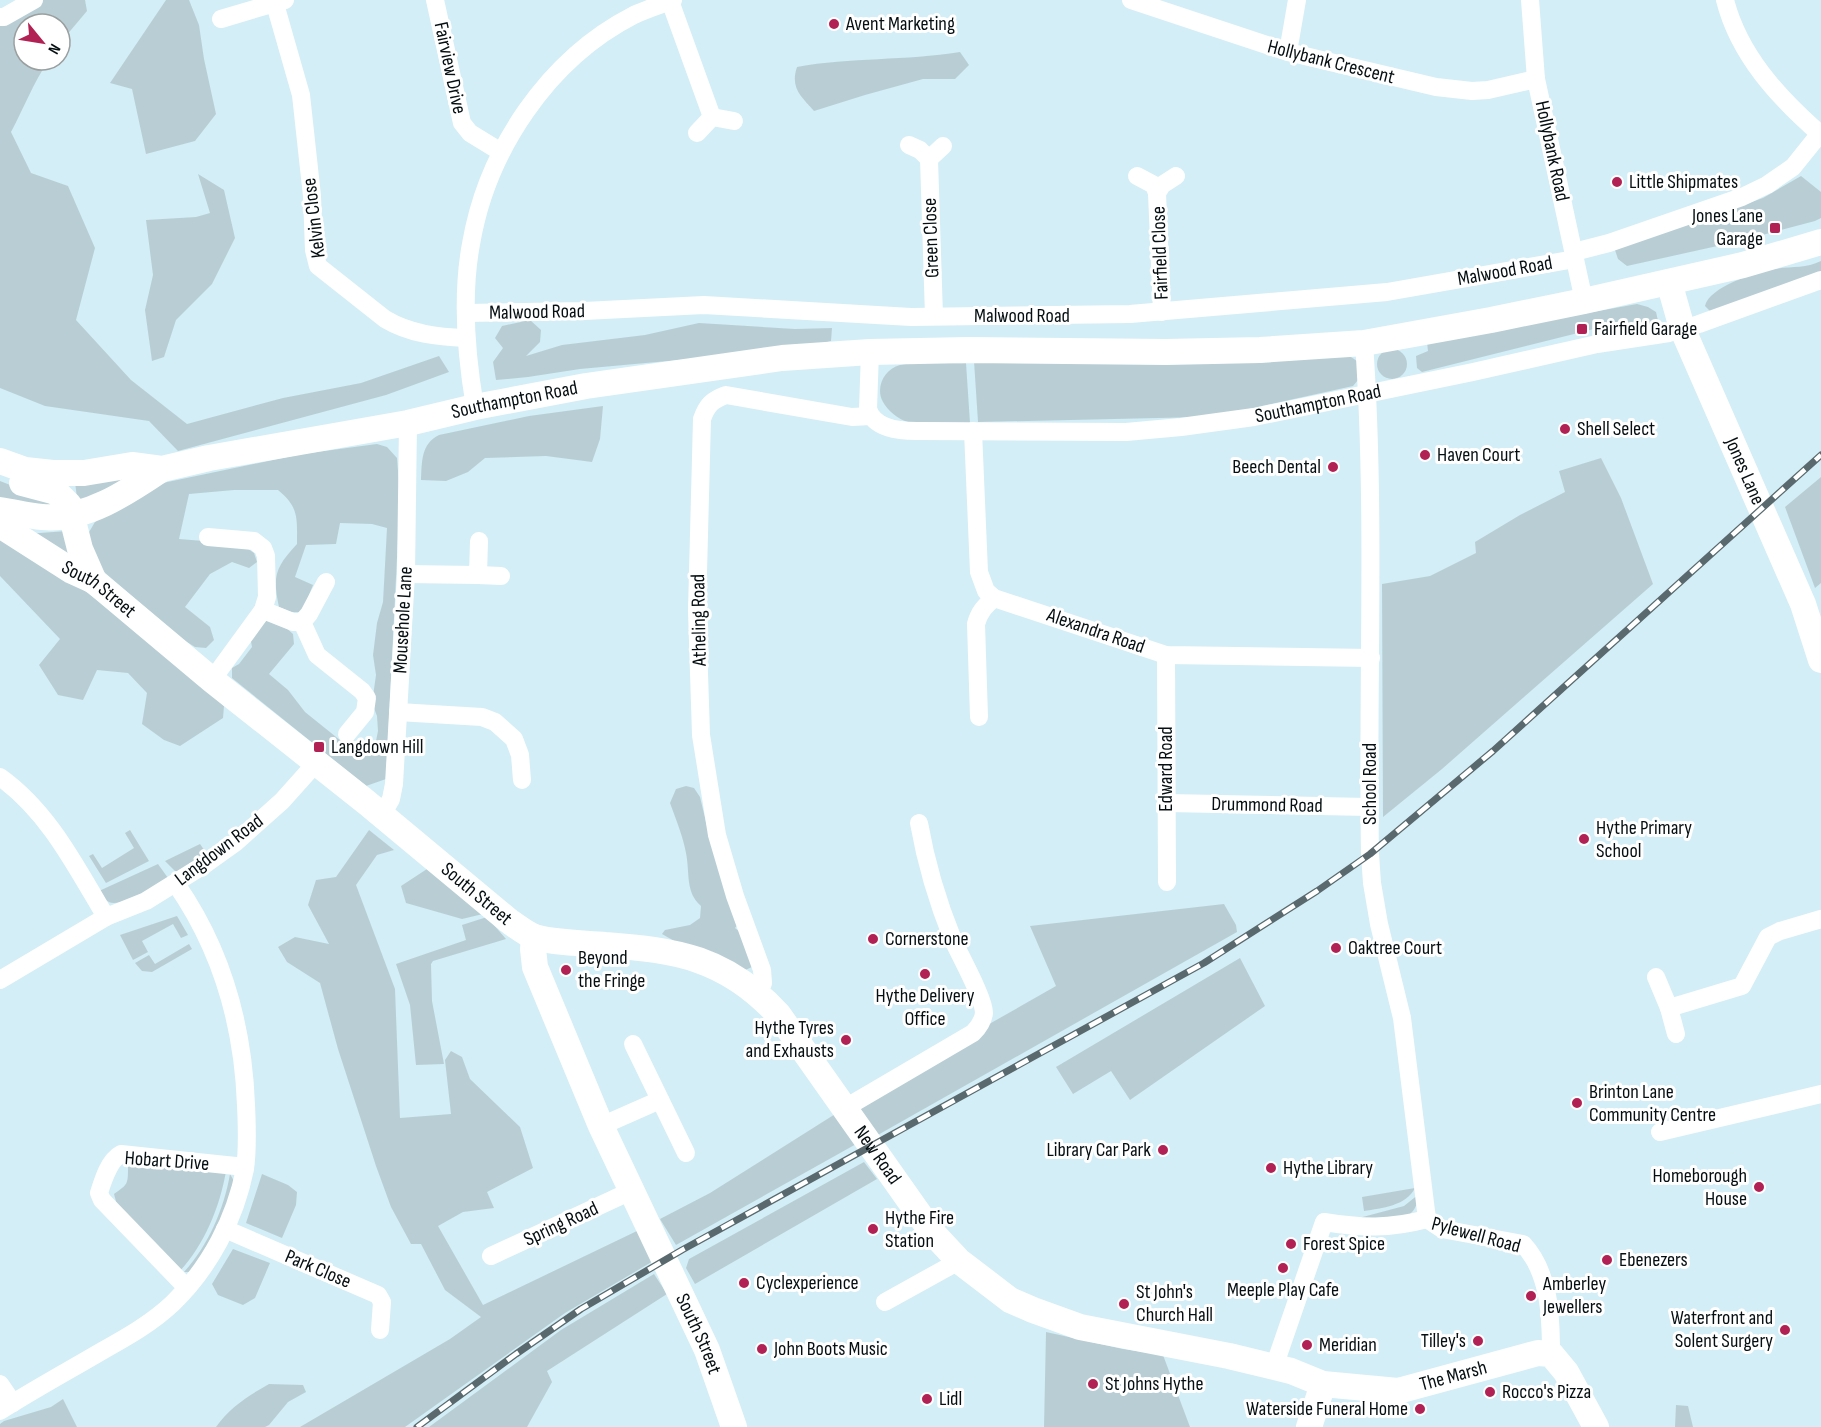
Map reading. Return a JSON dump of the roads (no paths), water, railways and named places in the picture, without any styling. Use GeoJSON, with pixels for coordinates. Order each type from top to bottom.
{"type":"FeatureCollection","features":[{"type":"Feature","properties":{"kind":"street"},"geometry":{"type":"LineString","coordinates":[[0,18],[34,0]]}},
{"type":"Feature","properties":{"kind":"street","name":"Fairview Drive"},"geometry":{"type":"LineString","coordinates":[[435,0],[462,123],[475,137],[501,152]]}},
{"type":"Feature","properties":{"kind":"street"},"geometry":{"type":"LineString","coordinates":[[475,407],[466,338],[469,260],[473,234],[487,187],[501,152],[512,132],[538,96],[573,58],[597,38],[620,23],[671,0],[712,117]]}},
{"type":"Feature","properties":{"kind":"street","name":"Hollybank Crescent"},"geometry":{"type":"LineString","coordinates":[[1131,0],[1288,52],[1453,90],[1488,90],[1536,79]]}},
{"type":"Feature","properties":{"kind":"street"},"geometry":{"type":"LineString","coordinates":[[1288,52],[1297,0]]}},
{"type":"Feature","properties":{"kind":"street","name":"Hollybank Road"},"geometry":{"type":"LineString","coordinates":[[1530,0],[1536,79],[1584,301]]}},
{"type":"Feature","properties":{"kind":"street"},"geometry":{"type":"LineString","coordinates":[[1725,0],[1730,21],[1742,45],[1777,94],[1820,133]]}},
{"type":"Feature","properties":{"kind":"street","name":"Kelvin Close"},"geometry":{"type":"LineString","coordinates":[[221,18],[280,2],[301,95],[312,196],[314,250],[318,266],[396,326],[438,336],[466,338]]}},
{"type":"Feature","properties":{"kind":"street"},"geometry":{"type":"LineString","coordinates":[[712,117],[734,121]]}},
{"type":"Feature","properties":{"kind":"street"},"geometry":{"type":"LineString","coordinates":[[697,133],[712,117]]}},
{"type":"Feature","properties":{"kind":"street","name":"Malwood Road"},"geometry":{"type":"LineString","coordinates":[[466,313],[584,311],[704,305],[891,316],[1071,316],[1162,312],[1387,292],[1574,256],[1721,204],[1767,185],[1793,167],[1820,133]]}},
{"type":"Feature","properties":{"kind":"street"},"geometry":{"type":"LineString","coordinates":[[909,145],[920,150],[929,159],[943,146]]}},
{"type":"Feature","properties":{"kind":"street","name":"Green Close"},"geometry":{"type":"LineString","coordinates":[[929,159],[934,316]]}},
{"type":"Feature","properties":{"kind":"street","name":"Fairfield Close"},"geometry":{"type":"LineString","coordinates":[[1137,176],[1154,185],[1157,193],[1162,312]]}},
{"type":"Feature","properties":{"kind":"street","name":"Fairfield Close"},"geometry":{"type":"LineString","coordinates":[[1157,193],[1162,185],[1176,176]]}},
{"type":"Feature","properties":{"kind":"street","name":"Southampton Road"},"geometry":{"type":"LineString","coordinates":[[0,461],[24,470],[53,473],[84,473],[132,465],[162,469],[209,458],[408,423],[475,407],[586,386],[782,358],[870,352],[979,350],[1166,352],[1260,350],[1364,343],[1491,321],[1584,301],[1743,265],[1821,242]]}},
{"type":"Feature","properties":{"kind":"street","name":"Southampton Road"},"geometry":{"type":"LineString","coordinates":[[870,416],[891,429],[905,431],[1126,432],[1254,417],[1597,344],[1669,333],[1821,280]]}},
{"type":"Feature","properties":{"kind":"street","name":"Jones Lane"},"geometry":{"type":"LineString","coordinates":[[1669,282],[1682,328],[1803,604],[1821,660]]}},
{"type":"Feature","properties":{"kind":"street","name":"School Road"},"geometry":{"type":"LineString","coordinates":[[1364,343],[1368,394],[1371,658],[1369,807],[1372,883],[1383,943],[1402,1018],[1427,1220]]}},
{"type":"Feature","properties":{"kind":"street"},"geometry":{"type":"LineString","coordinates":[[870,352],[868,409],[870,416]]}},
{"type":"Feature","properties":{"kind":"street","name":"Atheling Road"},"geometry":{"type":"LineString","coordinates":[[758,994],[763,983],[762,970],[735,897],[717,835],[706,778],[701,735],[697,606],[702,419],[706,406],[726,394],[852,417],[870,416]]}},
{"type":"Feature","properties":{"kind":"street","name":"Mousehole Lane"},"geometry":{"type":"LineString","coordinates":[[382,815],[391,799],[394,784],[406,574],[408,423]]}},
{"type":"Feature","properties":{"kind":"street"},"geometry":{"type":"LineString","coordinates":[[973,431],[979,572],[986,591],[994,598],[978,615],[976,624],[979,717]]}},
{"type":"Feature","properties":{"kind":"street","name":"Southampton Road"},"geometry":{"type":"LineString","coordinates":[[0,510],[43,517],[73,514],[95,507],[137,486],[162,469]]}},
{"type":"Feature","properties":{"kind":"street"},"geometry":{"type":"LineString","coordinates":[[0,474],[25,484],[56,492],[69,505],[80,549],[94,581]]}},
{"type":"Feature","properties":{"kind":"street","name":"South Street"},"geometry":{"type":"LineString","coordinates":[[0,525],[72,571],[94,581],[509,921],[534,937],[535,967],[601,1126],[707,1350],[734,1427]]}},
{"type":"Feature","properties":{"kind":"street"},"geometry":{"type":"LineString","coordinates":[[208,537],[254,541],[263,548],[266,556],[267,597],[263,610],[212,680]]}},
{"type":"Feature","properties":{"kind":"street"},"geometry":{"type":"LineString","coordinates":[[478,575],[480,542]]}},
{"type":"Feature","properties":{"kind":"street"},"geometry":{"type":"LineString","coordinates":[[406,574],[501,576]]}},
{"type":"Feature","properties":{"kind":"street"},"geometry":{"type":"LineString","coordinates":[[263,610],[294,622],[302,622],[309,614],[326,582]]}},
{"type":"Feature","properties":{"kind":"street","name":"Alexandra Road"},"geometry":{"type":"LineString","coordinates":[[994,598],[1166,655],[1371,658]]}},
{"type":"Feature","properties":{"kind":"street"},"geometry":{"type":"LineString","coordinates":[[302,622],[317,655],[362,691],[367,698],[365,712],[347,734]]}},
{"type":"Feature","properties":{"kind":"street","name":"Edward Road"},"geometry":{"type":"LineString","coordinates":[[1166,655],[1167,882]]}},
{"type":"Feature","properties":{"kind":"street"},"geometry":{"type":"LineString","coordinates":[[398,712],[482,717],[495,722],[514,739],[520,754],[522,780]]}},
{"type":"Feature","properties":{"kind":"street","name":"Langdown Road"},"geometry":{"type":"LineString","coordinates":[[0,980],[106,917],[146,901],[176,884],[235,843],[282,801],[316,763]]}},
{"type":"Feature","properties":{"kind":"street"},"geometry":{"type":"LineString","coordinates":[[0,777],[16,790],[44,820],[61,843],[106,917]]}},
{"type":"Feature","properties":{"kind":"street","name":"Drummond Road"},"geometry":{"type":"LineString","coordinates":[[1166,803],[1369,807]]}},
{"type":"Feature","properties":{"kind":"street"},"geometry":{"type":"LineString","coordinates":[[845,1108],[973,1033],[984,1014],[946,921],[919,823]]}},
{"type":"Feature","properties":{"kind":"street"},"geometry":{"type":"LineString","coordinates":[[0,1384],[6,1407],[158,1316],[187,1288],[208,1261],[234,1206],[245,1167],[247,1123],[242,1050],[225,981],[212,945],[195,912],[176,884]]}},
{"type":"Feature","properties":{"kind":"street"},"geometry":{"type":"LineString","coordinates":[[1669,1008],[1742,987],[1768,937],[1779,931],[1821,919]]}},
{"type":"Feature","properties":{"kind":"street","name":"New Road"},"geometry":{"type":"LineString","coordinates":[[534,937],[681,953],[720,968],[758,994],[778,1014],[878,1159],[931,1231],[959,1261],[1010,1300],[1080,1327],[1186,1346],[1274,1367]]}},
{"type":"Feature","properties":{"kind":"street"},"geometry":{"type":"LineString","coordinates":[[1656,977],[1669,1008],[1676,1034]]}},
{"type":"Feature","properties":{"kind":"street"},"geometry":{"type":"LineString","coordinates":[[633,1044],[686,1153]]}},
{"type":"Feature","properties":{"kind":"street"},"geometry":{"type":"LineString","coordinates":[[1660,1132],[1821,1094]]}},
{"type":"Feature","properties":{"kind":"street"},"geometry":{"type":"LineString","coordinates":[[601,1126],[660,1100]]}},
{"type":"Feature","properties":{"kind":"street","name":"Hobart Drive"},"geometry":{"type":"LineString","coordinates":[[187,1288],[102,1200],[99,1193],[102,1182],[115,1158],[121,1154],[245,1167]]}},
{"type":"Feature","properties":{"kind":"street","name":"Spring Road"},"geometry":{"type":"LineString","coordinates":[[491,1256],[631,1191]]}},
{"type":"Feature","properties":{"kind":"street","name":"Pylewell Road"},"geometry":{"type":"LineString","coordinates":[[1274,1367],[1324,1222],[1394,1227],[1427,1220],[1442,1229],[1523,1244],[1531,1252],[1544,1284],[1551,1315],[1551,1354]]}},
{"type":"Feature","properties":{"kind":"street","name":"Park Close"},"geometry":{"type":"LineString","coordinates":[[225,1229],[378,1295],[382,1302],[380,1330]]}},
{"type":"Feature","properties":{"kind":"street"},"geometry":{"type":"LineString","coordinates":[[885,1302],[959,1261]]}},
{"type":"Feature","properties":{"kind":"street","name":"The Marsh"},"geometry":{"type":"LineString","coordinates":[[1274,1367],[1292,1371],[1323,1384],[1398,1391],[1538,1353],[1551,1354]]}},
{"type":"Feature","properties":{"kind":"street"},"geometry":{"type":"LineString","coordinates":[[1551,1354],[1566,1372],[1596,1427]]}},
{"type":"Feature","properties":{"kind":"street"},"geometry":{"type":"LineString","coordinates":[[1309,1427],[1323,1384]]}},
{"type":"Feature","properties":{"kind":"railway"},"geometry":{"type":"LineString","coordinates":[[417,1427],[581,1309],[682,1250],[1204,963],[1317,891],[1370,854],[1493,751],[1821,455]]}},
{"type":"Feature","properties":{"kind":"place","name":"Avent Marketing"},"geometry":{"type":"Point","coordinates":[834,24]}},
{"type":"Feature","properties":{"kind":"place","name":"Little Shipmates"},"geometry":{"type":"Point","coordinates":[1617,182]}},
{"type":"Feature","properties":{"kind":"place","name":"Jones Lane Garage"},"geometry":{"type":"Point","coordinates":[1775,228]}},
{"type":"Feature","properties":{"kind":"place","name":"Fairfield Garage"},"geometry":{"type":"Point","coordinates":[1582,329]}},
{"type":"Feature","properties":{"kind":"place","name":"Shell Select"},"geometry":{"type":"Point","coordinates":[1565,429]}},
{"type":"Feature","properties":{"kind":"place","name":"Haven Court"},"geometry":{"type":"Point","coordinates":[1425,455]}},
{"type":"Feature","properties":{"kind":"place","name":"Beech Dental"},"geometry":{"type":"Point","coordinates":[1333,467]}},
{"type":"Feature","properties":{"kind":"place","name":"Langdown Hill"},"geometry":{"type":"Point","coordinates":[319,747]}},
{"type":"Feature","properties":{"kind":"place","name":"Hythe Primary School"},"geometry":{"type":"Point","coordinates":[1584,839]}},
{"type":"Feature","properties":{"kind":"place","name":"Cornerstone"},"geometry":{"type":"Point","coordinates":[873,939]}},
{"type":"Feature","properties":{"kind":"place","name":"Oaktree Court"},"geometry":{"type":"Point","coordinates":[1336,948]}},
{"type":"Feature","properties":{"kind":"place","name":"Beyond the Fringe"},"geometry":{"type":"Point","coordinates":[566,970]}},
{"type":"Feature","properties":{"kind":"place","name":"Hythe Delivery Office"},"geometry":{"type":"Point","coordinates":[925,974]}},
{"type":"Feature","properties":{"kind":"place","name":"Hythe Tyres and Exhausts"},"geometry":{"type":"Point","coordinates":[846,1040]}},
{"type":"Feature","properties":{"kind":"place","name":"Brinton Lane Community Centre"},"geometry":{"type":"Point","coordinates":[1577,1103]}},
{"type":"Feature","properties":{"kind":"place","name":"Library Car Park"},"geometry":{"type":"Point","coordinates":[1163,1150]}},
{"type":"Feature","properties":{"kind":"place","name":"Hythe Library"},"geometry":{"type":"Point","coordinates":[1271,1168]}},
{"type":"Feature","properties":{"kind":"place","name":"Homeborough House"},"geometry":{"type":"Point","coordinates":[1759,1187]}},
{"type":"Feature","properties":{"kind":"place","name":"Hythe Fire Station"},"geometry":{"type":"Point","coordinates":[873,1229]}},
{"type":"Feature","properties":{"kind":"place","name":"Forest Spice"},"geometry":{"type":"Point","coordinates":[1291,1244]}},
{"type":"Feature","properties":{"kind":"place","name":"Ebenezers"},"geometry":{"type":"Point","coordinates":[1607,1260]}},
{"type":"Feature","properties":{"kind":"place","name":"Meeple Play Cafe"},"geometry":{"type":"Point","coordinates":[1283,1268]}},
{"type":"Feature","properties":{"kind":"place","name":"Cyclexperience"},"geometry":{"type":"Point","coordinates":[744,1283]}},
{"type":"Feature","properties":{"kind":"place","name":"Amberley Jewellers"},"geometry":{"type":"Point","coordinates":[1531,1296]}},
{"type":"Feature","properties":{"kind":"place","name":"St John's Church Hall"},"geometry":{"type":"Point","coordinates":[1124,1304]}},
{"type":"Feature","properties":{"kind":"place","name":"Waterfront and Solent Surgery"},"geometry":{"type":"Point","coordinates":[1785,1330]}},
{"type":"Feature","properties":{"kind":"place","name":"Tilley's"},"geometry":{"type":"Point","coordinates":[1478,1341]}},
{"type":"Feature","properties":{"kind":"place","name":"Meridian"},"geometry":{"type":"Point","coordinates":[1307,1345]}},
{"type":"Feature","properties":{"kind":"place","name":"John Boots Music"},"geometry":{"type":"Point","coordinates":[762,1349]}},
{"type":"Feature","properties":{"kind":"place","name":"St Johns Hythe"},"geometry":{"type":"Point","coordinates":[1093,1384]}},
{"type":"Feature","properties":{"kind":"place","name":"Rocco's Pizza"},"geometry":{"type":"Point","coordinates":[1490,1392]}},
{"type":"Feature","properties":{"kind":"place","name":"Lidl"},"geometry":{"type":"Point","coordinates":[927,1399]}},
{"type":"Feature","properties":{"kind":"place","name":"Waterside Funeral Home"},"geometry":{"type":"Point","coordinates":[1420,1409]}}]}
